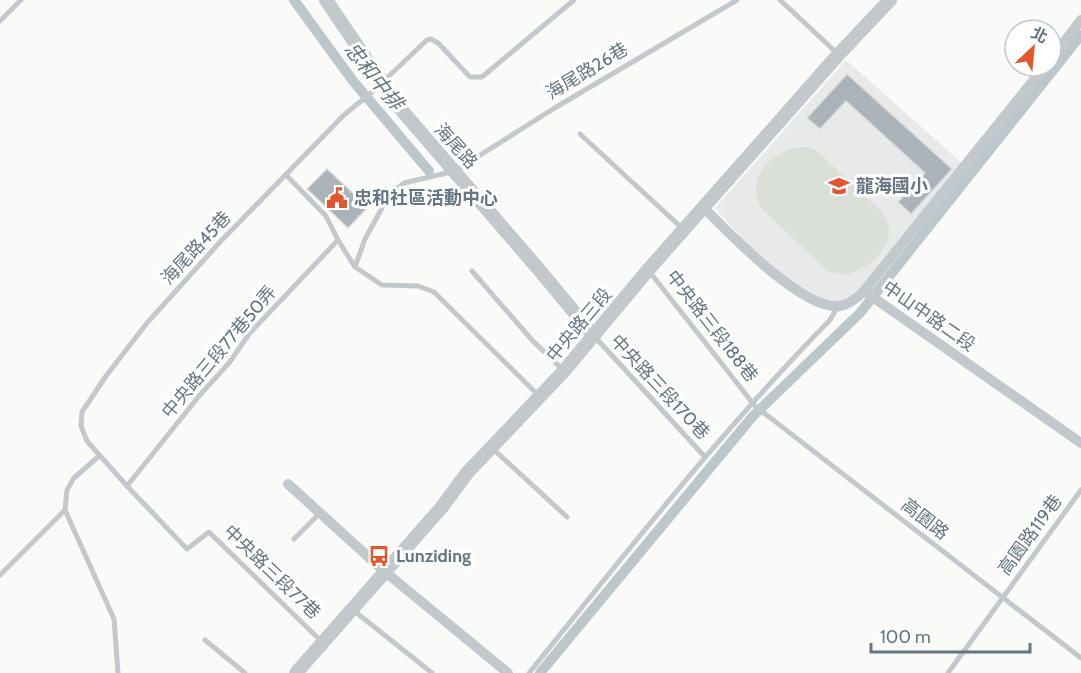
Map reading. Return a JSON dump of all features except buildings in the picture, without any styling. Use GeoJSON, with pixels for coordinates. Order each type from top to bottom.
{"type":"FeatureCollection","features":[{"type":"Feature","properties":{"kind":"street","name":"海尾路"},"geometry":{"type":"LineString","coordinates":[[326,0],[376,87],[398,106],[455,171],[594,336]]}},
{"type":"Feature","properties":{"kind":"street","name":"中央路三段"},"geometry":{"type":"LineString","coordinates":[[296,673],[442,507],[467,473],[541,397],[703,207],[890,0]]}},
{"type":"Feature","properties":{"kind":"street"},"geometry":{"type":"LineString","coordinates":[[1063,43],[1081,20]]}},
{"type":"Feature","properties":{"kind":"street"},"geometry":{"type":"LineString","coordinates":[[871,296],[1036,78]]}},
{"type":"Feature","properties":{"kind":"street"},"geometry":{"type":"LineString","coordinates":[[703,207],[772,272],[815,300],[838,306]]}},
{"type":"Feature","properties":{"kind":"street","name":"中山中路二段"},"geometry":{"type":"LineString","coordinates":[[838,306],[871,296],[1081,443]]}},
{"type":"Feature","properties":{"kind":"street"},"geometry":{"type":"LineString","coordinates":[[288,484],[384,571],[508,673]]}},
{"type":"Feature","properties":{"kind":"lane"},"geometry":{"type":"LineString","coordinates":[[0,21],[21,0]]}},
{"type":"Feature","properties":{"kind":"lane","name":"海尾路45巷"},"geometry":{"type":"LineString","coordinates":[[99,456],[87,441],[81,426],[82,412],[106,376],[147,323],[220,242],[344,115],[427,40],[431,39],[438,43],[470,77],[482,77],[574,0]]}},
{"type":"Feature","properties":{"kind":"lane","name":"海尾路26巷"},"geometry":{"type":"LineString","coordinates":[[356,267],[365,239],[389,195],[404,183],[455,171],[553,109],[737,0]]}},
{"type":"Feature","properties":{"kind":"lane"},"geometry":{"type":"LineString","coordinates":[[780,0],[838,55]]}},
{"type":"Feature","properties":{"kind":"lane"},"geometry":{"type":"LineString","coordinates":[[580,134],[684,230]]}},
{"type":"Feature","properties":{"kind":"lane"},"geometry":{"type":"LineString","coordinates":[[286,175],[326,216],[338,240],[356,267],[382,285],[418,286],[434,292],[541,397]]}},
{"type":"Feature","properties":{"kind":"lane","name":"中央路三段77巷50弄"},"geometry":{"type":"LineString","coordinates":[[127,486],[199,396],[230,363],[249,334],[338,240]]}},
{"type":"Feature","properties":{"kind":"lane","name":"中央路三段188巷"},"geometry":{"type":"LineString","coordinates":[[648,270],[754,404]]}},
{"type":"Feature","properties":{"kind":"lane"},"geometry":{"type":"LineString","coordinates":[[472,271],[532,340],[564,371]]}},
{"type":"Feature","properties":{"kind":"lane"},"geometry":{"type":"LineString","coordinates":[[529,673],[705,458],[830,320],[838,306]]}},
{"type":"Feature","properties":{"kind":"lane","name":"中央路三段170巷"},"geometry":{"type":"LineString","coordinates":[[594,336],[705,458]]}},
{"type":"Feature","properties":{"kind":"lane","name":"高園路"},"geometry":{"type":"LineString","coordinates":[[754,404],[1081,658]]}},
{"type":"Feature","properties":{"kind":"lane"},"geometry":{"type":"LineString","coordinates":[[492,448],[567,518]]}},
{"type":"Feature","properties":{"kind":"lane"},"geometry":{"type":"LineString","coordinates":[[99,456],[74,478],[67,490],[65,510],[114,619],[118,673]]}},
{"type":"Feature","properties":{"kind":"lane","name":"中央路三段77巷"},"geometry":{"type":"LineString","coordinates":[[99,456],[187,549],[209,532],[322,642]]}},
{"type":"Feature","properties":{"kind":"lane","name":"高園路119巷"},"geometry":{"type":"LineString","coordinates":[[950,672],[1081,490]]}},
{"type":"Feature","properties":{"kind":"lane"},"geometry":{"type":"LineString","coordinates":[[0,575],[65,510]]}},
{"type":"Feature","properties":{"kind":"lane"},"geometry":{"type":"LineString","coordinates":[[294,539],[320,514]]}},
{"type":"Feature","properties":{"kind":"lane"},"geometry":{"type":"LineString","coordinates":[[351,609],[432,673]]}},
{"type":"Feature","properties":{"kind":"lane"},"geometry":{"type":"LineString","coordinates":[[205,640],[245,673]]}},
{"type":"Feature","properties":{"kind":"shaded area","name":"龍海國小"},"geometry":{"type":"Polygon","coordinates":[[[846,60],[963,164],[865,283],[850,297],[836,303],[822,300],[793,283],[749,246],[715,208],[846,60]]]}},
{"type":"Feature","properties":{"kind":"shaded area"},"geometry":{"type":"Polygon","coordinates":[[[808,147],[817,151],[883,213],[889,229],[888,240],[877,258],[849,274],[829,272],[762,209],[757,197],[756,186],[765,166],[784,152],[808,147]]]}},
{"type":"Feature","properties":{"kind":"waterway","name":"忠和中排"},"geometry":{"type":"LineString","coordinates":[[294,0],[353,81],[429,171]]}},
{"type":"Feature","properties":{"kind":"waterway"},"geometry":{"type":"LineString","coordinates":[[540,673],[753,416],[860,313],[1081,35]]}},
{"type":"Feature","properties":{"kind":"place","name":"龍海國小"},"geometry":{"type":"Point","coordinates":[839,186]}},
{"type":"Feature","properties":{"kind":"place","name":"忠和社區活動中心"},"geometry":{"type":"Point","coordinates":[337,198]}},
{"type":"Feature","properties":{"kind":"place","name":"Lunziding"},"geometry":{"type":"Point","coordinates":[379,556]}}]}
